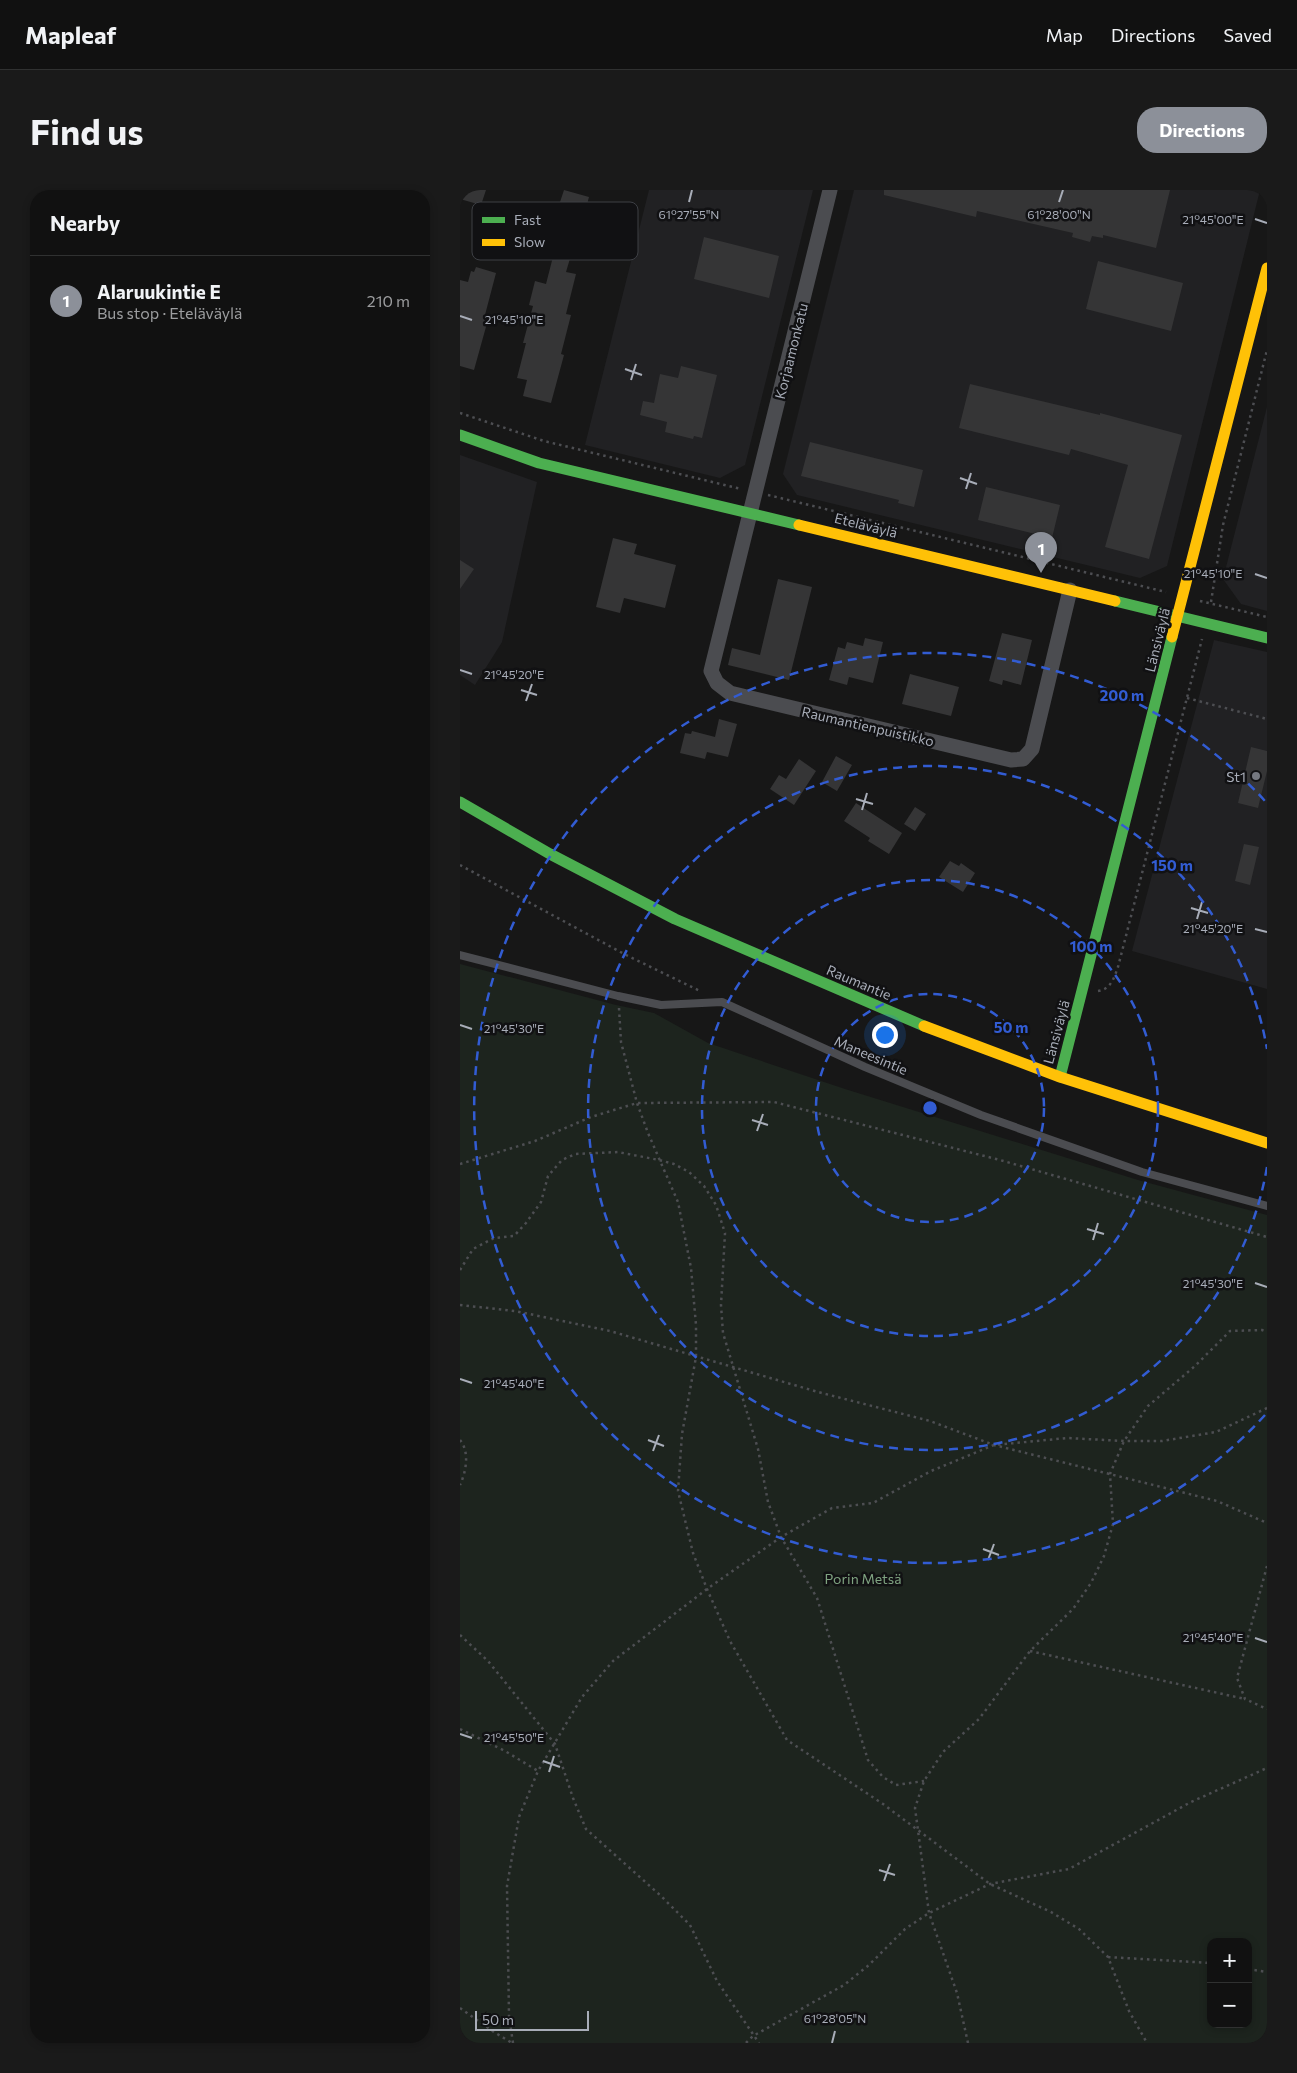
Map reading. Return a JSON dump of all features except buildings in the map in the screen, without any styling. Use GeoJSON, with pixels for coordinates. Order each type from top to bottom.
{"type":"FeatureCollection","features":[{"type":"Feature","properties":{"kind":"main road","name":"Länsiväylä"},"geometry":{"type":"LineString","coordinates":[[1060,1077],[1267,268]]}},
{"type":"Feature","properties":{"kind":"main road","name":"Eteläväylä"},"geometry":{"type":"LineString","coordinates":[[460,435],[540,463],[1267,638]]}},
{"type":"Feature","properties":{"kind":"main road","name":"Raumantie"},"geometry":{"type":"LineString","coordinates":[[460,802],[550,854],[675,919],[922,1025],[1060,1077],[1267,1143]]}},
{"type":"Feature","properties":{"kind":"street","name":"Korjaamonkatu"},"geometry":{"type":"LineString","coordinates":[[751,513],[830,190]]}},
{"type":"Feature","properties":{"kind":"street","name":"Raumantienpuistikko"},"geometry":{"type":"LineString","coordinates":[[751,513],[711,671],[717,684],[730,693],[1011,760],[1023,759],[1032,749],[1070,590]]}},
{"type":"Feature","properties":{"kind":"lane","name":"Maneesintie"},"geometry":{"type":"LineString","coordinates":[[460,955],[618,996],[661,1005],[722,1002],[865,1067],[1018,1128],[1142,1172],[1267,1206]]}},
{"type":"Feature","properties":{"kind":"path"},"geometry":{"type":"LineString","coordinates":[[1082,994],[1105,990],[1112,983],[1211,603],[1223,525],[1267,350]]}},
{"type":"Feature","properties":{"kind":"path"},"geometry":{"type":"LineString","coordinates":[[460,413],[544,441],[1267,617]]}},
{"type":"Feature","properties":{"kind":"path"},"geometry":{"type":"LineString","coordinates":[[1186,698],[1267,719]]}},
{"type":"Feature","properties":{"kind":"path"},"geometry":{"type":"LineString","coordinates":[[460,865],[626,955],[722,1002]]}},
{"type":"Feature","properties":{"kind":"path"},"geometry":{"type":"LineString","coordinates":[[618,996],[621,1042],[637,1103],[678,1202],[691,1268],[696,1325],[696,1357],[682,1434],[678,1491],[693,1553],[706,1589],[730,1640],[787,1740],[837,1772],[917,1828],[990,1884],[1051,1912],[1079,1929],[1108,1956],[1129,2011],[1147,2043]]}},
{"type":"Feature","properties":{"kind":"path"},"geometry":{"type":"LineString","coordinates":[[460,1164],[535,1141],[590,1117],[637,1103],[774,1102],[1000,1160],[1267,1237]]}},
{"type":"Feature","properties":{"kind":"path"},"geometry":{"type":"LineString","coordinates":[[460,1270],[473,1249],[494,1238],[514,1236],[541,1202],[548,1176],[562,1160],[575,1154],[618,1152],[659,1160],[674,1164],[689,1172],[704,1186],[716,1205],[725,1233],[721,1305],[723,1332],[758,1449],[768,1502],[781,1537],[817,1598],[868,1760],[883,1777],[896,1785],[924,1780]]}},
{"type":"Feature","properties":{"kind":"path"},"geometry":{"type":"LineString","coordinates":[[460,1305],[515,1311],[610,1331],[818,1392],[930,1421],[994,1445],[1217,1501],[1267,1523]]}},
{"type":"Feature","properties":{"kind":"path"},"geometry":{"type":"LineString","coordinates":[[968,2043],[957,1993],[929,1913],[915,1808],[924,1780],[943,1752],[979,1719],[1030,1651],[1073,1609],[1091,1583],[1104,1556],[1113,1524],[1110,1474],[1124,1441],[1148,1406],[1194,1366],[1230,1331],[1262,1330],[1267,1332]]}},
{"type":"Feature","properties":{"kind":"path"},"geometry":{"type":"LineString","coordinates":[[513,2043],[509,2016],[507,1886],[519,1817],[538,1771],[582,1697],[613,1661],[706,1589],[781,1537],[832,1508],[873,1503],[931,1471],[994,1445],[1067,1438],[1162,1441],[1216,1432],[1267,1408]]}},
{"type":"Feature","properties":{"kind":"path"},"geometry":{"type":"LineString","coordinates":[[460,1440],[464,1445],[466,1461],[460,1485]]}},
{"type":"Feature","properties":{"kind":"path"},"geometry":{"type":"LineString","coordinates":[[1245,1699],[1237,1678],[1267,1566]]}},
{"type":"Feature","properties":{"kind":"path"},"geometry":{"type":"LineString","coordinates":[[460,1635],[488,1661],[555,1744],[573,1798],[586,1829],[662,1896],[690,1926],[717,1981],[758,2043]]}},
{"type":"Feature","properties":{"kind":"path"},"geometry":{"type":"LineString","coordinates":[[1030,1651],[1245,1699],[1267,1709]]}},
{"type":"Feature","properties":{"kind":"path"},"geometry":{"type":"LineString","coordinates":[[460,1728],[506,1751],[538,1771]]}},
{"type":"Feature","properties":{"kind":"path"},"geometry":{"type":"LineString","coordinates":[[746,2043],[753,2036],[844,1985],[869,1965],[905,1929],[929,1913],[990,1884],[1070,1869],[1191,1802],[1267,1768]]}},
{"type":"Feature","properties":{"kind":"path"},"geometry":{"type":"LineString","coordinates":[[1108,1956],[1207,1963]]}},
{"type":"Feature","properties":{"kind":"path"},"geometry":{"type":"LineString","coordinates":[[1252,1969],[1267,1972]]}},
{"type":"Feature","properties":{"kind":"path"},"geometry":{"type":"LineString","coordinates":[[460,2008],[513,2043]]}},
{"type":"Feature","properties":{"kind":"shaded area"},"geometry":{"type":"Polygon","coordinates":[[[649,190],[813,190],[745,465],[720,478],[585,445],[631,260],[638,260],[638,234],[649,190]]]}},
{"type":"Feature","properties":{"kind":"shaded area"},"geometry":{"type":"Polygon","coordinates":[[[854,190],[1260,190],[1167,566],[1140,578],[797,495],[783,474],[854,190]]]}},
{"type":"Feature","properties":{"kind":"shaded area"},"geometry":{"type":"Polygon","coordinates":[[[1267,407],[1267,611],[1241,604],[1223,579],[1267,407]]]}},
{"type":"Feature","properties":{"kind":"shaded area"},"geometry":{"type":"Polygon","coordinates":[[[460,455],[537,482],[502,642],[475,685],[460,675],[460,455]]]}},
{"type":"Feature","properties":{"kind":"shaded area"},"geometry":{"type":"Polygon","coordinates":[[[1214,640],[1267,652],[1267,989],[1132,951],[1214,640]]]}},
{"type":"Feature","properties":{"kind":"green space","name":"Porin Metsä"},"geometry":{"type":"Polygon","coordinates":[[[460,964],[616,1005],[654,1013],[708,1043],[845,1089],[1138,1180],[1267,1215],[1267,2043],[460,2043],[460,964]]]}},
{"type":"Feature","properties":{"kind":"traffic: fast"},"geometry":{"type":"LineString","coordinates":[[460,435],[539,463],[799,525]]}},
{"type":"Feature","properties":{"kind":"traffic: fast"},"geometry":{"type":"LineString","coordinates":[[1115,601],[1267,638]]}},
{"type":"Feature","properties":{"kind":"traffic: fast"},"geometry":{"type":"LineString","coordinates":[[1060,1077],[1172,637]]}},
{"type":"Feature","properties":{"kind":"traffic: fast"},"geometry":{"type":"LineString","coordinates":[[460,802],[550,854],[675,919],[924,1026]]}},
{"type":"Feature","properties":{"kind":"traffic: slow"},"geometry":{"type":"LineString","coordinates":[[1172,637],[1267,268]]}},
{"type":"Feature","properties":{"kind":"traffic: slow"},"geometry":{"type":"LineString","coordinates":[[799,525],[1115,601]]}},
{"type":"Feature","properties":{"kind":"traffic: slow"},"geometry":{"type":"LineString","coordinates":[[924,1026],[1060,1077],[1267,1143]]}},
{"type":"Feature","properties":{"kind":"place","name":"Alaruukintie E"},"geometry":{"type":"Point","coordinates":[1041,573]}},
{"type":"Feature","properties":{"kind":"place","name":"St1"},"geometry":{"type":"Point","coordinates":[1256,776]}}]}
